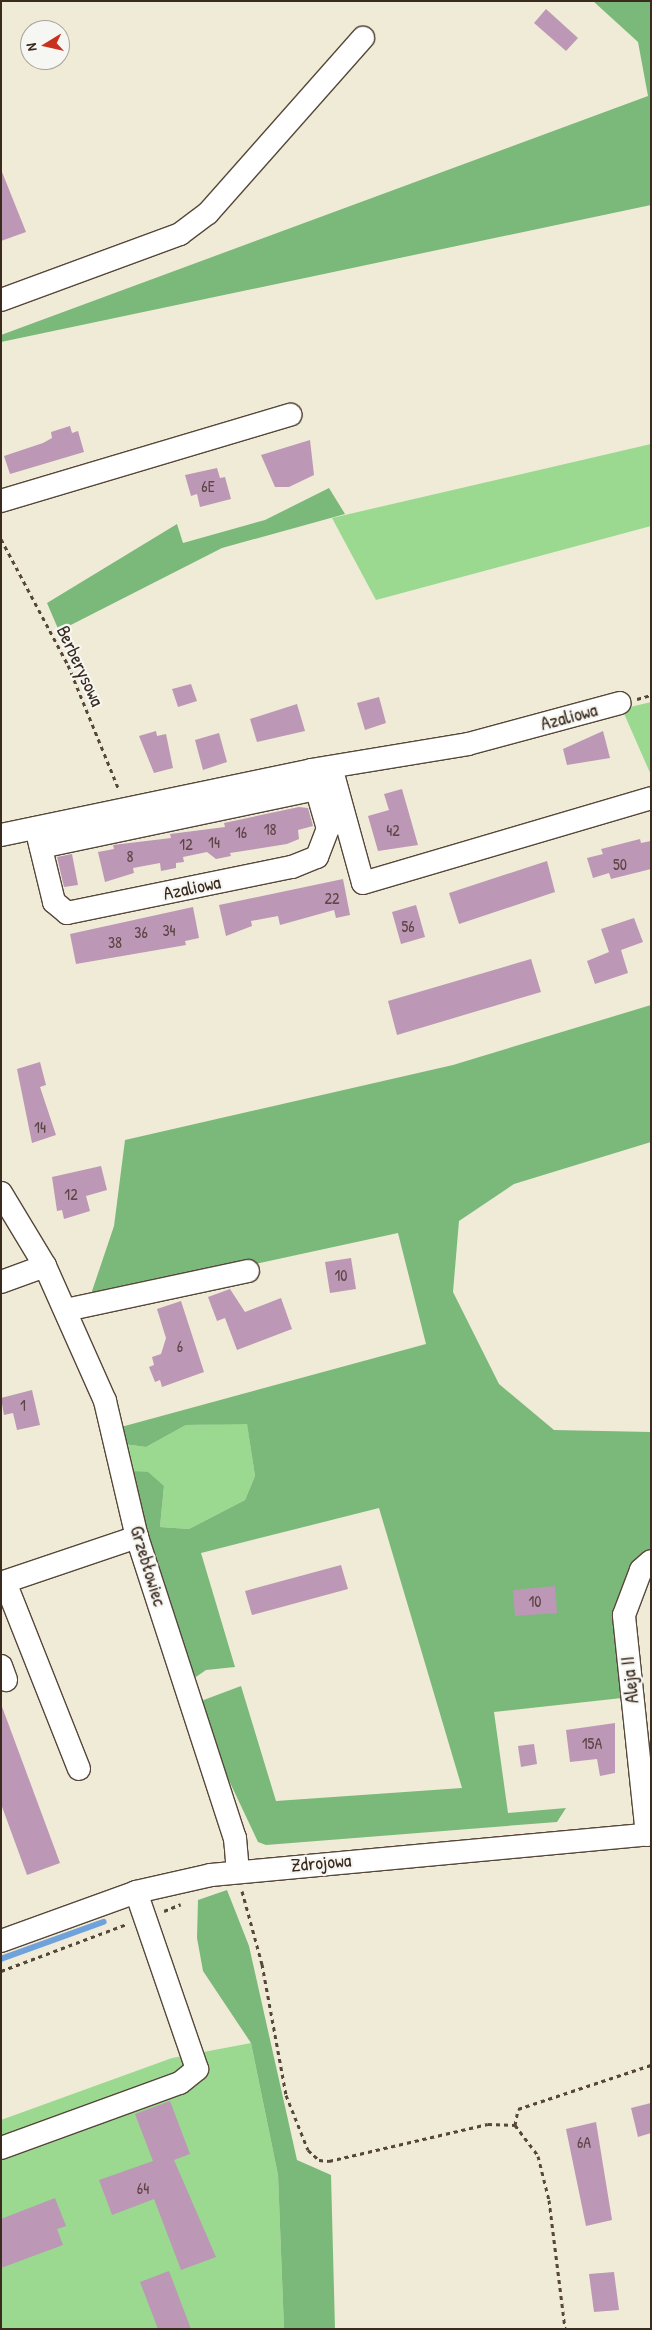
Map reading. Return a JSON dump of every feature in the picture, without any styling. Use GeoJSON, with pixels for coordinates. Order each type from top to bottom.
{"type":"FeatureCollection","features":[{"type":"Feature","properties":{"kind":"street"},"geometry":{"type":"LineString","coordinates":[[1,300],[180,234],[208,213],[363,38]]}},
{"type":"Feature","properties":{"kind":"street"},"geometry":{"type":"LineString","coordinates":[[1,501],[290,415]]}},
{"type":"Feature","properties":{"kind":"street","name":"Azaliowa"},"geometry":{"type":"LineString","coordinates":[[1,835],[38,837],[468,744],[620,703]]}},
{"type":"Feature","properties":{"kind":"street"},"geometry":{"type":"LineString","coordinates":[[320,775],[363,883],[651,798]]}},
{"type":"Feature","properties":{"kind":"street","name":"Azaliowa"},"geometry":{"type":"LineString","coordinates":[[38,837],[127,809],[320,775]]}},
{"type":"Feature","properties":{"kind":"street","name":"Azaliowa"},"geometry":{"type":"LineString","coordinates":[[38,837],[54,902],[67,913],[264,873],[304,864],[321,850],[328,829],[320,775]]}},
{"type":"Feature","properties":{"kind":"street","name":"Grzebłowiec"},"geometry":{"type":"LineString","coordinates":[[1,1193],[44,1266],[66,1310],[105,1401],[137,1537],[235,1838],[238,1871]]}},
{"type":"Feature","properties":{"kind":"street"},"geometry":{"type":"LineString","coordinates":[[1,1282],[44,1266]]}},
{"type":"Feature","properties":{"kind":"street"},"geometry":{"type":"LineString","coordinates":[[66,1310],[248,1271]]}},
{"type":"Feature","properties":{"kind":"street"},"geometry":{"type":"LineString","coordinates":[[79,1770],[3,1583],[137,1537]]}},
{"type":"Feature","properties":{"kind":"street","name":"Aleja II"},"geometry":{"type":"LineString","coordinates":[[649,1834],[642,1704],[624,1615],[642,1570],[651,1561]]}},
{"type":"Feature","properties":{"kind":"street","name":"Zdrojowa"},"geometry":{"type":"LineString","coordinates":[[1,1940],[136,1892],[238,1871],[649,1834]]}},
{"type":"Feature","properties":{"kind":"street"},"geometry":{"type":"LineString","coordinates":[[1,2148],[180,2083],[197,2069],[136,1892]]}},
{"type":"Feature","properties":{"kind":"path","name":"Berberysowa"},"geometry":{"type":"LineString","coordinates":[[1,539],[68,665],[127,809]]}},
{"type":"Feature","properties":{"kind":"path"},"geometry":{"type":"LineString","coordinates":[[238,1871],[262,1964],[286,2095],[308,2150],[319,2160],[329,2161],[470,2128],[515,2125]]}},
{"type":"Feature","properties":{"kind":"path"},"geometry":{"type":"LineString","coordinates":[[1,1971],[188,1901]]}},
{"type":"Feature","properties":{"kind":"path"},"geometry":{"type":"LineString","coordinates":[[565,2329],[546,2191],[538,2156],[515,2125],[518,2109],[651,2065]]}},
{"type":"Feature","properties":{"kind":"green space"},"geometry":{"type":"Polygon","coordinates":[[[593,1],[651,1],[651,205],[1,342],[1,335],[648,96],[638,42],[593,1]]]}},
{"type":"Feature","properties":{"kind":"green space"},"geometry":{"type":"Polygon","coordinates":[[[651,444],[651,526],[376,600],[332,518],[651,444]]]}},
{"type":"Feature","properties":{"kind":"green space"},"geometry":{"type":"Polygon","coordinates":[[[329,488],[345,514],[222,548],[59,631],[47,603],[177,524],[183,543],[265,520],[329,488]]]}},
{"type":"Feature","properties":{"kind":"green space"},"geometry":{"type":"Polygon","coordinates":[[[651,702],[651,775],[622,709],[651,702]]]}},
{"type":"Feature","properties":{"kind":"green space"},"geometry":{"type":"Polygon","coordinates":[[[651,1005],[651,1142],[514,1184],[459,1221],[453,1292],[499,1384],[554,1430],[651,1432],[651,1549],[633,1567],[622,1698],[494,1712],[508,1813],[566,1808],[557,1822],[266,1845],[258,1842],[193,1704],[241,1686],[276,1801],[462,1788],[379,1508],[201,1553],[235,1667],[206,1670],[193,1679],[143,1533],[131,1471],[148,1472],[164,1486],[160,1527],[189,1529],[245,1500],[255,1476],[247,1424],[186,1425],[146,1447],[124,1444],[121,1427],[426,1344],[398,1233],[89,1300],[114,1226],[125,1140],[453,1065],[651,1005]]]}},
{"type":"Feature","properties":{"kind":"green space"},"geometry":{"type":"Polygon","coordinates":[[[247,1423],[255,1476],[245,1500],[189,1529],[160,1527],[164,1486],[131,1471],[124,1444],[146,1447],[186,1425],[247,1423]]]}},
{"type":"Feature","properties":{"kind":"green space"},"geometry":{"type":"Polygon","coordinates":[[[227,1890],[249,1946],[297,2160],[331,2175],[335,2329],[284,2329],[278,2175],[251,2043],[203,1971],[197,1938],[198,1900],[227,1890]]]}},
{"type":"Feature","properties":{"kind":"green space"},"geometry":{"type":"Polygon","coordinates":[[[251,2043],[278,2175],[284,2329],[1,2329],[1,2120],[172,2058],[251,2043]]]}},
{"type":"Feature","properties":{"kind":"building"},"geometry":{"type":"Polygon","coordinates":[[[546,9],[578,38],[566,51],[534,23],[546,9]]]}},
{"type":"Feature","properties":{"kind":"building"},"geometry":{"type":"Polygon","coordinates":[[[1,173],[26,232],[1,241],[1,173]]]}},
{"type":"Feature","properties":{"kind":"building"},"geometry":{"type":"Polygon","coordinates":[[[70,426],[72,433],[78,431],[84,452],[10,474],[4,456],[43,443],[52,438],[51,432],[70,426]]]}},
{"type":"Feature","properties":{"kind":"building"},"geometry":{"type":"Polygon","coordinates":[[[310,440],[314,475],[289,487],[275,487],[261,455],[310,440]]]}},
{"type":"Feature","properties":{"kind":"building"},"geometry":{"type":"Polygon","coordinates":[[[217,468],[220,478],[225,477],[231,499],[200,507],[197,494],[191,496],[185,475],[217,468]]]}},
{"type":"Feature","properties":{"kind":"building"},"geometry":{"type":"Polygon","coordinates":[[[191,684],[197,701],[178,707],[172,689],[191,684]]]}},
{"type":"Feature","properties":{"kind":"building"},"geometry":{"type":"Polygon","coordinates":[[[379,697],[386,723],[365,730],[357,703],[379,697]]]}},
{"type":"Feature","properties":{"kind":"building"},"geometry":{"type":"Polygon","coordinates":[[[297,704],[305,731],[257,742],[250,719],[297,704]]]}},
{"type":"Feature","properties":{"kind":"building"},"geometry":{"type":"Polygon","coordinates":[[[156,731],[157,736],[166,734],[173,768],[154,773],[139,736],[156,731]]]}},
{"type":"Feature","properties":{"kind":"building"},"geometry":{"type":"Polygon","coordinates":[[[603,731],[610,758],[567,765],[563,749],[603,731]]]}},
{"type":"Feature","properties":{"kind":"building"},"geometry":{"type":"Polygon","coordinates":[[[219,733],[227,762],[203,770],[195,740],[219,733]]]}},
{"type":"Feature","properties":{"kind":"building"},"geometry":{"type":"Polygon","coordinates":[[[402,789],[418,845],[378,851],[368,816],[389,810],[384,794],[402,789]]]}},
{"type":"Feature","properties":{"kind":"building"},"geometry":{"type":"Polygon","coordinates":[[[299,807],[308,808],[313,826],[298,830],[299,839],[287,844],[230,853],[231,856],[216,859],[207,852],[183,857],[184,862],[176,863],[176,868],[161,871],[160,863],[133,868],[134,873],[105,882],[98,852],[114,849],[113,845],[171,838],[170,834],[225,827],[224,823],[299,807]]]}},
{"type":"Feature","properties":{"kind":"building"},"geometry":{"type":"Polygon","coordinates":[[[640,839],[641,843],[651,841],[651,869],[611,879],[609,873],[593,878],[587,858],[603,854],[601,849],[640,839]]]}},
{"type":"Feature","properties":{"kind":"building"},"geometry":{"type":"Polygon","coordinates":[[[72,854],[78,885],[64,887],[57,857],[72,854]]]}},
{"type":"Feature","properties":{"kind":"building"},"geometry":{"type":"Polygon","coordinates":[[[547,861],[555,892],[459,924],[449,893],[547,861]]]}},
{"type":"Feature","properties":{"kind":"building"},"geometry":{"type":"Polygon","coordinates":[[[343,879],[350,915],[336,918],[334,910],[280,925],[278,916],[251,921],[252,926],[226,936],[219,905],[343,879]]]}},
{"type":"Feature","properties":{"kind":"building"},"geometry":{"type":"Polygon","coordinates":[[[416,905],[425,937],[401,944],[392,912],[416,905]]]}},
{"type":"Feature","properties":{"kind":"building"},"geometry":{"type":"Polygon","coordinates":[[[193,907],[199,938],[185,941],[186,945],[76,964],[70,934],[193,907]]]}},
{"type":"Feature","properties":{"kind":"building"},"geometry":{"type":"Polygon","coordinates":[[[634,918],[643,942],[621,950],[628,973],[595,984],[587,961],[609,952],[601,929],[634,918]]]}},
{"type":"Feature","properties":{"kind":"building"},"geometry":{"type":"Polygon","coordinates":[[[531,959],[541,992],[397,1035],[388,1001],[531,959]]]}},
{"type":"Feature","properties":{"kind":"building"},"geometry":{"type":"Polygon","coordinates":[[[40,1062],[46,1085],[40,1087],[56,1135],[32,1143],[17,1069],[40,1062]]]}},
{"type":"Feature","properties":{"kind":"building"},"geometry":{"type":"Polygon","coordinates":[[[101,1166],[107,1190],[86,1196],[90,1211],[64,1219],[62,1210],[57,1211],[52,1177],[101,1166]]]}},
{"type":"Feature","properties":{"kind":"building"},"geometry":{"type":"Polygon","coordinates":[[[351,1258],[356,1289],[330,1293],[325,1262],[351,1258]]]}},
{"type":"Feature","properties":{"kind":"building"},"geometry":{"type":"Polygon","coordinates":[[[230,1289],[245,1312],[281,1298],[292,1329],[237,1350],[225,1318],[217,1321],[208,1297],[230,1289]]]}},
{"type":"Feature","properties":{"kind":"building"},"geometry":{"type":"Polygon","coordinates":[[[181,1301],[204,1372],[162,1387],[160,1380],[155,1382],[149,1367],[154,1365],[152,1357],[161,1354],[166,1338],[157,1309],[181,1301]]]}},
{"type":"Feature","properties":{"kind":"building"},"geometry":{"type":"Polygon","coordinates":[[[32,1390],[40,1425],[17,1430],[13,1413],[4,1415],[1,1398],[32,1390]]]}},
{"type":"Feature","properties":{"kind":"building"},"geometry":{"type":"Polygon","coordinates":[[[341,1565],[348,1589],[252,1615],[245,1591],[341,1565]]]}},
{"type":"Feature","properties":{"kind":"building"},"geometry":{"type":"Polygon","coordinates":[[[555,1586],[557,1613],[515,1616],[513,1590],[555,1586]]]}},
{"type":"Feature","properties":{"kind":"building"},"geometry":{"type":"Polygon","coordinates":[[[1,1704],[60,1863],[27,1875],[1,1804],[1,1704]]]}},
{"type":"Feature","properties":{"kind":"building"},"geometry":{"type":"Polygon","coordinates":[[[615,1723],[615,1773],[600,1776],[597,1759],[570,1762],[566,1730],[615,1723]]]}},
{"type":"Feature","properties":{"kind":"building"},"geometry":{"type":"Polygon","coordinates":[[[534,1744],[537,1764],[521,1767],[518,1746],[534,1744]]]}},
{"type":"Feature","properties":{"kind":"building"},"geometry":{"type":"Polygon","coordinates":[[[170,2101],[190,2154],[174,2160],[216,2257],[181,2270],[154,2199],[112,2215],[99,2180],[153,2161],[135,2114],[170,2101]]]}},
{"type":"Feature","properties":{"kind":"building"},"geometry":{"type":"Polygon","coordinates":[[[651,2103],[651,2133],[638,2137],[631,2108],[651,2103]]]}},
{"type":"Feature","properties":{"kind":"building"},"geometry":{"type":"Polygon","coordinates":[[[596,2122],[612,2220],[586,2226],[566,2129],[596,2122]]]}},
{"type":"Feature","properties":{"kind":"building"},"geometry":{"type":"Polygon","coordinates":[[[55,2198],[66,2226],[57,2229],[63,2245],[1,2268],[1,2219],[55,2198]]]}},
{"type":"Feature","properties":{"kind":"building"},"geometry":{"type":"Polygon","coordinates":[[[169,2271],[191,2329],[158,2329],[140,2282],[169,2271]]]}},
{"type":"Feature","properties":{"kind":"building"},"geometry":{"type":"Polygon","coordinates":[[[614,2272],[619,2310],[594,2312],[589,2274],[614,2272]]]}},
{"type":"Feature","properties":{"kind":"waterway"},"geometry":{"type":"LineString","coordinates":[[1,1959],[103,1922]]}}]}
